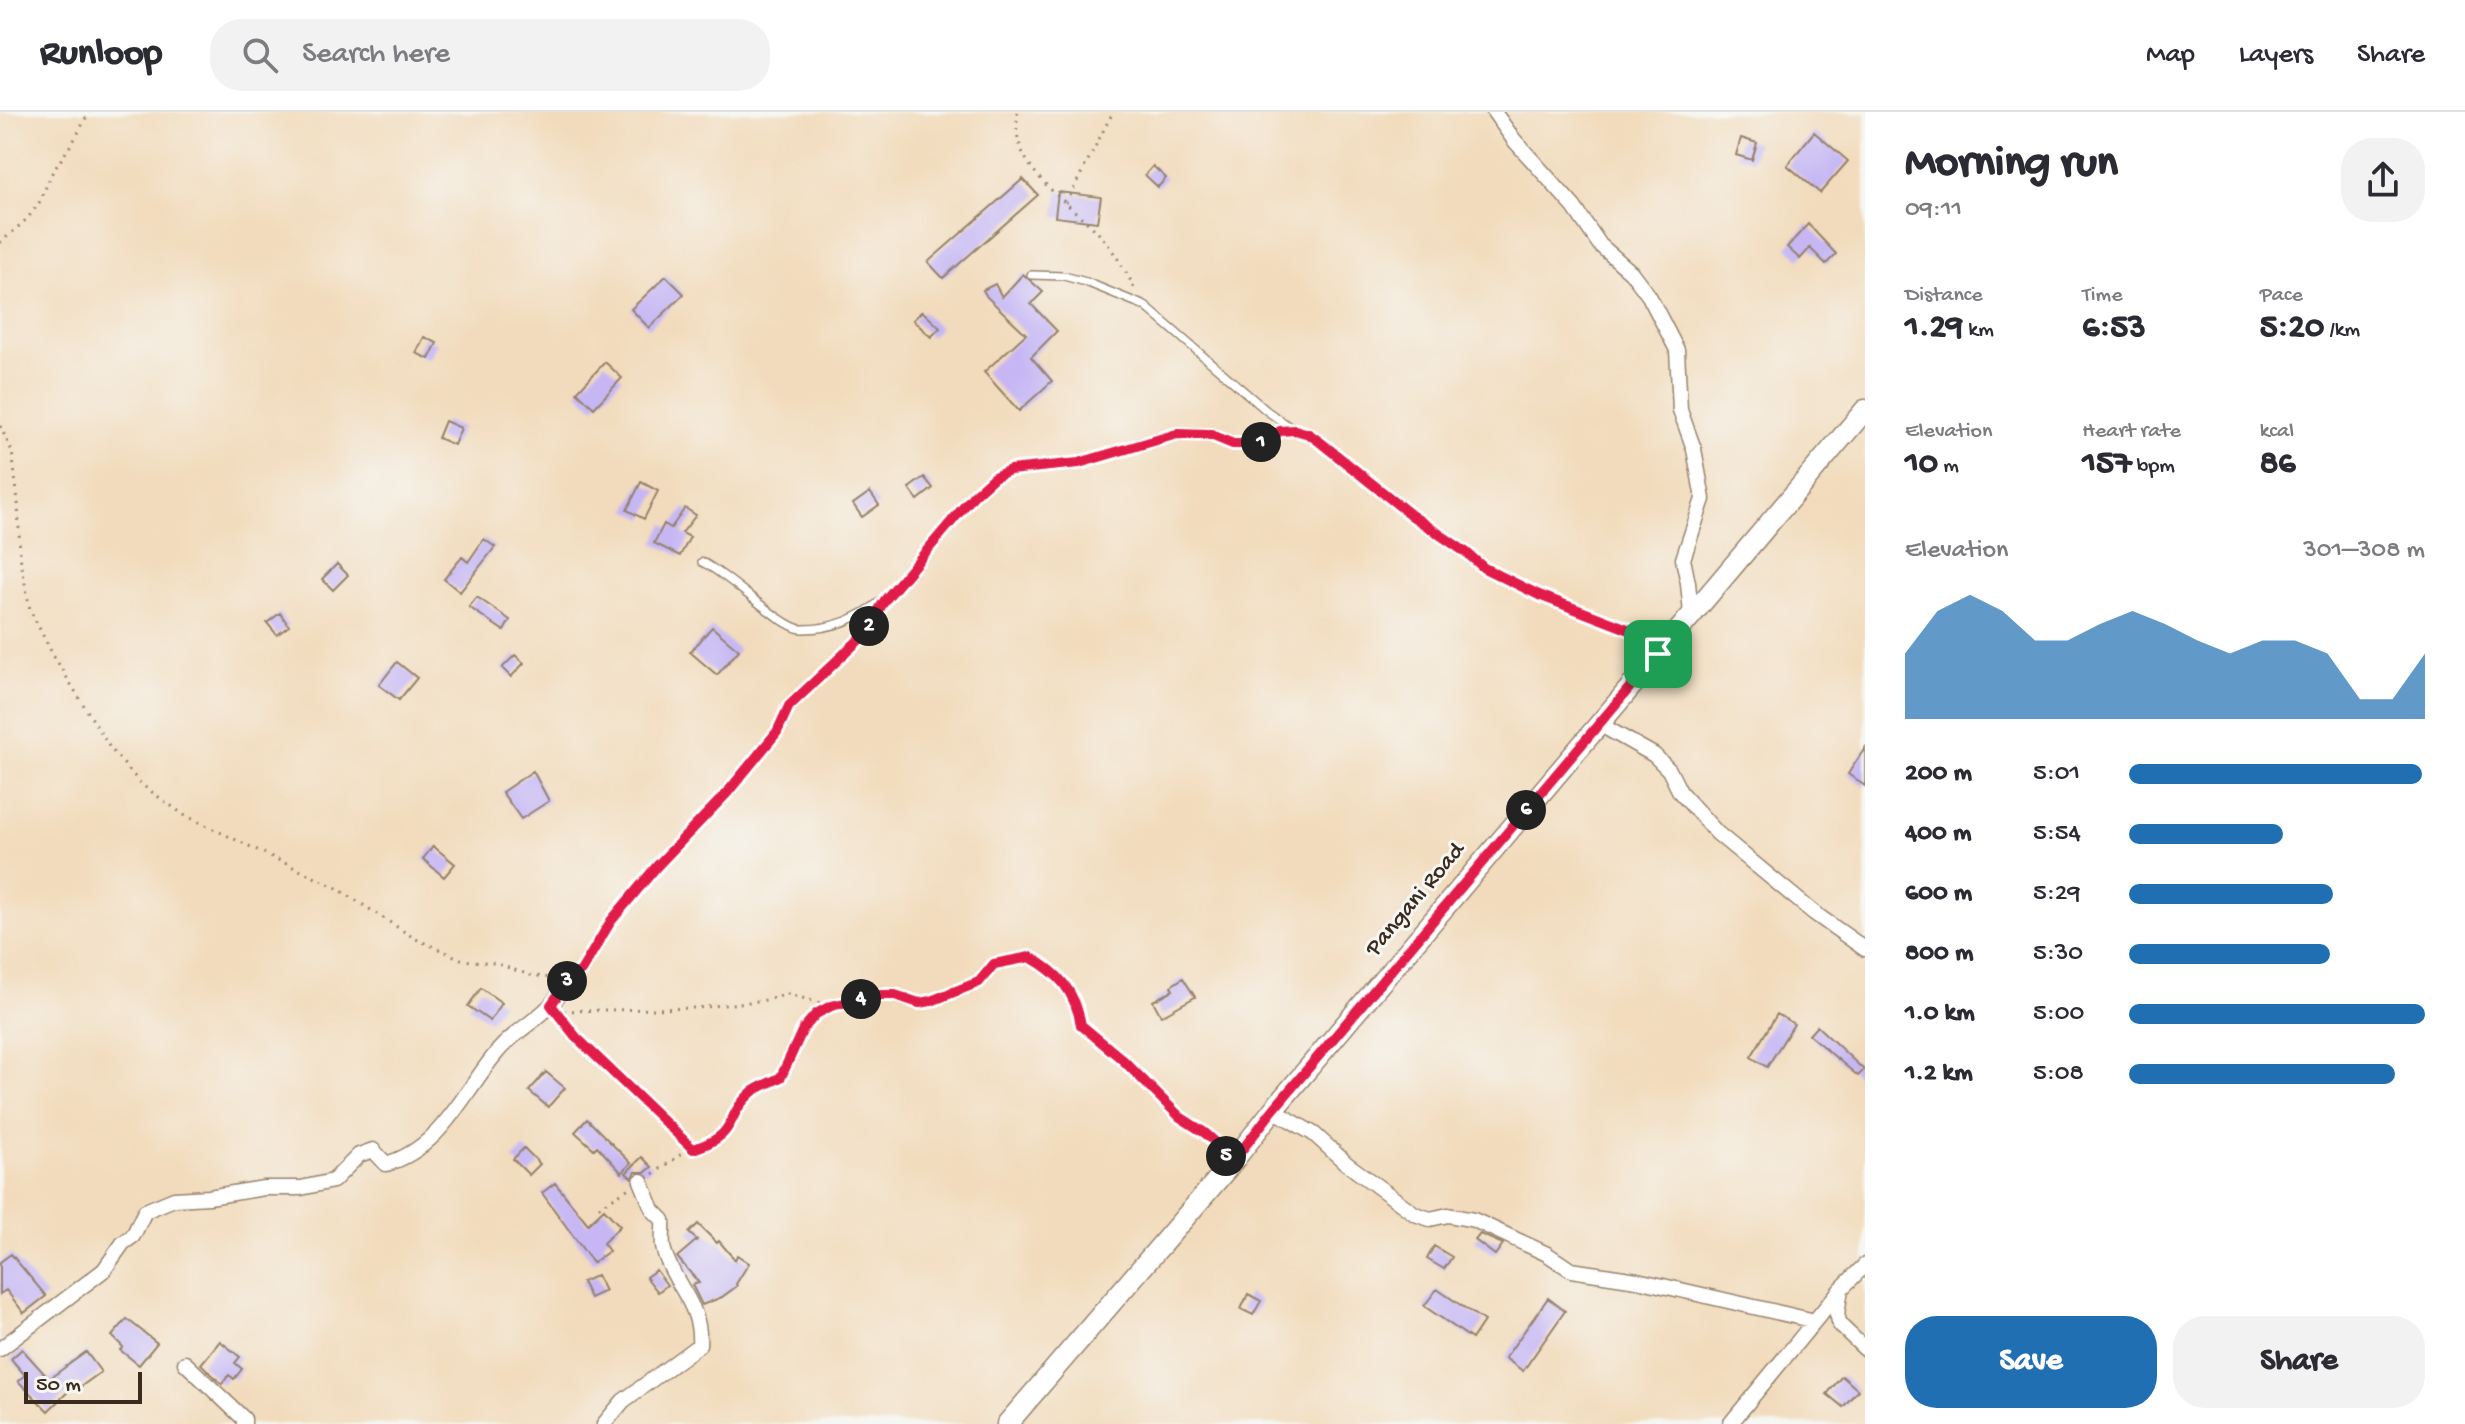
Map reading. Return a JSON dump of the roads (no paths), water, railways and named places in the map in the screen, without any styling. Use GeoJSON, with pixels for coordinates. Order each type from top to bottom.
{"type":"FeatureCollection","features":[{"type":"Feature","properties":{"kind":"main road","name":"Pangani Road"},"geometry":{"type":"LineString","coordinates":[[1007,1424],[1231,1164],[1273,1110],[1865,410]]}},
{"type":"Feature","properties":{"kind":"street"},"geometry":{"type":"LineString","coordinates":[[1494,112],[1514,140],[1574,207],[1600,245],[1631,272],[1649,296],[1677,350],[1680,410],[1694,449],[1703,499],[1683,559],[1691,614]]}},
{"type":"Feature","properties":{"kind":"street"},"geometry":{"type":"LineString","coordinates":[[1599,724],[1654,755],[1669,770],[1680,792],[1717,833],[1814,913],[1865,949]]}},
{"type":"Feature","properties":{"kind":"street"},"geometry":{"type":"LineString","coordinates":[[0,1349],[104,1270],[123,1243],[133,1236],[145,1211],[174,1199],[264,1188],[301,1188],[333,1181],[359,1155],[373,1150],[386,1164],[405,1159],[437,1135],[497,1052],[551,1005],[568,980]]}},
{"type":"Feature","properties":{"kind":"street"},"geometry":{"type":"LineString","coordinates":[[1273,1110],[1314,1134],[1347,1164],[1415,1214],[1430,1219],[1448,1215],[1474,1220],[1547,1254],[1571,1270],[1637,1280],[1815,1321]]}},
{"type":"Feature","properties":{"kind":"street"},"geometry":{"type":"LineString","coordinates":[[604,1424],[623,1401],[699,1345],[700,1330],[693,1306],[663,1250],[663,1220],[653,1210],[641,1181]]}},
{"type":"Feature","properties":{"kind":"street"},"geometry":{"type":"LineString","coordinates":[[1730,1424],[1841,1289],[1865,1265]]}},
{"type":"Feature","properties":{"kind":"street"},"geometry":{"type":"LineString","coordinates":[[1841,1289],[1837,1314],[1840,1325],[1865,1349]]}},
{"type":"Feature","properties":{"kind":"street"},"geometry":{"type":"LineString","coordinates":[[185,1363],[236,1410],[244,1419],[244,1424]]}},
{"type":"Feature","properties":{"kind":"lane"},"geometry":{"type":"LineString","coordinates":[[1031,275],[1064,276],[1145,306],[1267,411],[1295,430],[1309,434],[1484,568],[1539,595],[1643,635],[1658,654]]}},
{"type":"Feature","properties":{"kind":"lane"},"geometry":{"type":"LineString","coordinates":[[702,562],[715,568],[782,621],[799,629],[852,621],[885,600],[974,495],[1002,473],[1079,463],[1177,434],[1211,435],[1233,444],[1251,444],[1267,441],[1280,431],[1295,430]]}}]}
